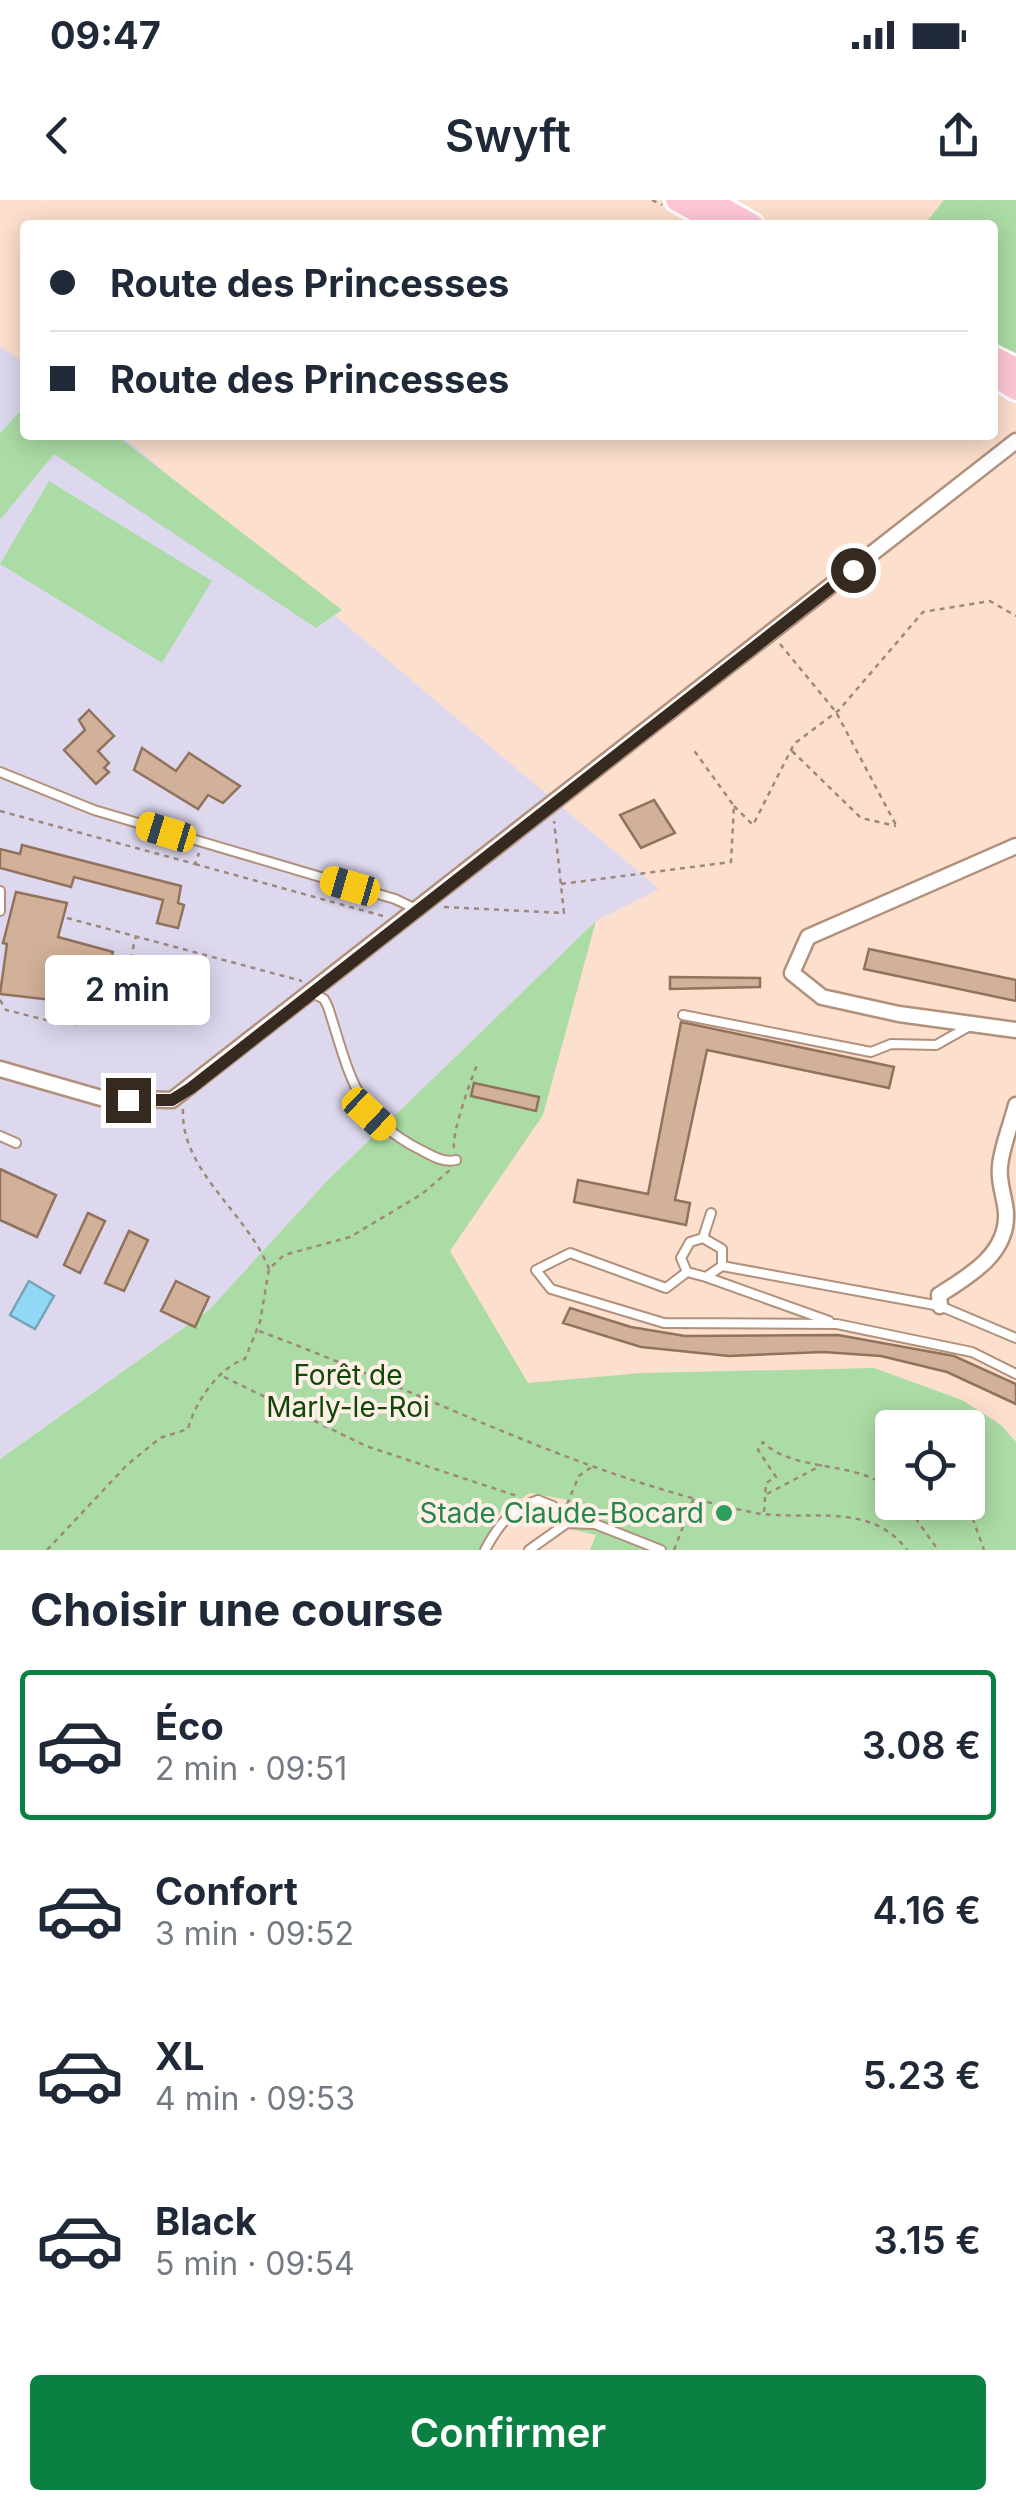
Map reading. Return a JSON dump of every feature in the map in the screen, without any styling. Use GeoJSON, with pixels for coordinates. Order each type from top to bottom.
{"type":"FeatureCollection","features":[{"type":"Feature","properties":{"kind":"main road"},"geometry":{"type":"LineString","coordinates":[[677,200],[714,220]]}},
{"type":"Feature","properties":{"kind":"main road"},"geometry":{"type":"LineString","coordinates":[[707,200],[743,220]]}},
{"type":"Feature","properties":{"kind":"street"},"geometry":{"type":"LineString","coordinates":[[0,1070],[101,1098],[172,1100],[1016,442]]}},
{"type":"Feature","properties":{"kind":"street"},"geometry":{"type":"LineString","coordinates":[[1016,846],[808,937],[792,973],[822,996],[1016,1030]]}},
{"type":"Feature","properties":{"kind":"street"},"geometry":{"type":"LineString","coordinates":[[940,1306],[940,1295],[976,1271],[993,1254],[1002,1235],[1006,1221],[1000,1165],[1016,1105]]}},
{"type":"Feature","properties":{"kind":"lane"},"geometry":{"type":"LineString","coordinates":[[0,772],[94,810],[387,896],[417,910]]}},
{"type":"Feature","properties":{"kind":"lane"},"geometry":{"type":"LineString","coordinates":[[0,891],[0,911]]}},
{"type":"Feature","properties":{"kind":"lane"},"geometry":{"type":"LineString","coordinates":[[313,988],[328,1007],[343,1056],[369,1114],[414,1146],[443,1161],[456,1160]]}},
{"type":"Feature","properties":{"kind":"lane"},"geometry":{"type":"LineString","coordinates":[[682,1015],[871,1052],[891,1044],[936,1045],[972,1024]]}},
{"type":"Feature","properties":{"kind":"lane"},"geometry":{"type":"LineString","coordinates":[[0,1136],[16,1143]]}},
{"type":"Feature","properties":{"kind":"lane"},"geometry":{"type":"LineString","coordinates":[[703,1238],[711,1213]]}},
{"type":"Feature","properties":{"kind":"lane"},"geometry":{"type":"LineString","coordinates":[[687,1272],[682,1258],[690,1242],[703,1238],[722,1249],[722,1266]]}},
{"type":"Feature","properties":{"kind":"lane"},"geometry":{"type":"LineString","coordinates":[[687,1272],[666,1288],[570,1253],[536,1270],[550,1289],[664,1323],[837,1324]]}},
{"type":"Feature","properties":{"kind":"lane"},"geometry":{"type":"LineString","coordinates":[[706,1277],[722,1266],[940,1306],[1016,1338]]}},
{"type":"Feature","properties":{"kind":"lane"},"geometry":{"type":"LineString","coordinates":[[687,1272],[837,1324],[972,1352],[1016,1374]]}},
{"type":"Feature","properties":{"kind":"lane"},"geometry":{"type":"LineString","coordinates":[[485,1550],[499,1523],[519,1507],[538,1500],[564,1519],[602,1527],[662,1550]]}},
{"type":"Feature","properties":{"kind":"lane"},"geometry":{"type":"LineString","coordinates":[[529,1550],[564,1519]]}},
{"type":"Feature","properties":{"kind":"path"},"geometry":{"type":"LineString","coordinates":[[692,749],[734,806],[753,824],[791,750],[836,712],[922,612],[990,602],[1016,616]]}},
{"type":"Feature","properties":{"kind":"path"},"geometry":{"type":"LineString","coordinates":[[771,634],[836,712],[898,827],[861,818],[791,750]]}},
{"type":"Feature","properties":{"kind":"path"},"geometry":{"type":"LineString","coordinates":[[0,811],[380,916],[417,910],[564,913],[552,805]]}},
{"type":"Feature","properties":{"kind":"path"},"geometry":{"type":"LineString","coordinates":[[561,884],[731,862],[734,806]]}},
{"type":"Feature","properties":{"kind":"path"},"geometry":{"type":"LineString","coordinates":[[195,864],[202,842]]}},
{"type":"Feature","properties":{"kind":"path"},"geometry":{"type":"LineString","coordinates":[[67,918],[313,988]]}},
{"type":"Feature","properties":{"kind":"path"},"geometry":{"type":"LineString","coordinates":[[0,1000],[6,1010],[70,1022],[103,1019],[114,1013],[136,936]]}},
{"type":"Feature","properties":{"kind":"path"},"geometry":{"type":"LineString","coordinates":[[70,1022],[72,1002],[93,1006],[122,991]]}},
{"type":"Feature","properties":{"kind":"path"},"geometry":{"type":"LineString","coordinates":[[269,1270],[295,1248],[321,1246],[360,1231],[422,1194],[456,1160],[455,1129],[464,1114],[477,1065]]}},
{"type":"Feature","properties":{"kind":"path"},"geometry":{"type":"LineString","coordinates":[[47,1550],[127,1466],[160,1438],[188,1429],[192,1413],[226,1366],[245,1358],[257,1331],[269,1270],[254,1238],[192,1149],[183,1127],[184,1092]]}},
{"type":"Feature","properties":{"kind":"path"},"geometry":{"type":"LineString","coordinates":[[257,1331],[594,1466],[764,1513],[867,1520],[907,1550]]}},
{"type":"Feature","properties":{"kind":"path"},"geometry":{"type":"LineString","coordinates":[[222,1376],[366,1446],[450,1478],[538,1500]]}},
{"type":"Feature","properties":{"kind":"path"},"geometry":{"type":"LineString","coordinates":[[764,1513],[766,1483],[776,1477],[758,1450],[763,1442],[780,1456],[846,1476],[875,1480]]}},
{"type":"Feature","properties":{"kind":"path"},"geometry":{"type":"LineString","coordinates":[[564,1519],[579,1476],[594,1466]]}},
{"type":"Feature","properties":{"kind":"path"},"geometry":{"type":"LineString","coordinates":[[766,1495],[822,1466]]}},
{"type":"Feature","properties":{"kind":"path"},"geometry":{"type":"LineString","coordinates":[[675,1549],[695,1495]]}},
{"type":"Feature","properties":{"kind":"path"},"geometry":{"type":"LineString","coordinates":[[917,1520],[938,1550]]}},
{"type":"Feature","properties":{"kind":"path"},"geometry":{"type":"LineString","coordinates":[[973,1520],[984,1550]]}},
{"type":"Feature","properties":{"kind":"shaded area"},"geometry":{"type":"Polygon","coordinates":[[[0,347],[20,360],[20,440],[127,440],[659,889],[596,921],[327,1181],[209,1310],[0,1459],[0,347]]]}},
{"type":"Feature","properties":{"kind":"green space"},"geometry":{"type":"Polygon","coordinates":[[[944,200],[1016,200],[1016,368],[998,358],[998,220],[928,220],[944,200]]]}},
{"type":"Feature","properties":{"kind":"green space"},"geometry":{"type":"Polygon","coordinates":[[[20,411],[20,440],[122,440],[342,610],[316,628],[54,454],[0,520],[0,433],[20,411]]]}},
{"type":"Feature","properties":{"kind":"green space"},"geometry":{"type":"Polygon","coordinates":[[[49,481],[212,581],[162,663],[0,564],[49,481]]]}},
{"type":"Feature","properties":{"kind":"green space","name":"Forêt de Marly-le-Roi"},"geometry":{"type":"Polygon","coordinates":[[[596,921],[543,1115],[450,1251],[528,1383],[642,1373],[874,1368],[962,1400],[978,1410],[875,1410],[875,1520],[985,1520],[985,1415],[1016,1442],[1016,1550],[590,1550],[596,1535],[570,1529],[569,1500],[530,1493],[500,1512],[482,1550],[0,1550],[0,1459],[209,1310],[327,1181],[596,921]]]}},
{"type":"Feature","properties":{"kind":"water"},"geometry":{"type":"Polygon","coordinates":[[[29,1281],[54,1296],[35,1329],[10,1315],[29,1281]]]}},
{"type":"Feature","properties":{"kind":"building"},"geometry":{"type":"Polygon","coordinates":[[[89,710],[114,736],[98,751],[109,763],[104,768],[109,772],[96,784],[64,750],[85,730],[79,720],[89,710]]]}},
{"type":"Feature","properties":{"kind":"building"},"geometry":{"type":"Polygon","coordinates":[[[142,748],[176,771],[189,753],[240,786],[223,803],[208,795],[198,809],[134,770],[142,748]]]}},
{"type":"Feature","properties":{"kind":"building"},"geometry":{"type":"Polygon","coordinates":[[[654,800],[675,833],[641,848],[620,815],[654,800]]]}},
{"type":"Feature","properties":{"kind":"building"},"geometry":{"type":"Polygon","coordinates":[[[22,845],[181,886],[178,903],[184,905],[178,928],[157,923],[163,900],[74,877],[71,887],[0,868],[0,849],[20,854],[22,845]]]}},
{"type":"Feature","properties":{"kind":"building"},"geometry":{"type":"Polygon","coordinates":[[[16,892],[67,903],[58,937],[113,952],[109,969],[79,961],[69,1002],[0,994],[7,944],[3,943],[16,892]]]}},
{"type":"Feature","properties":{"kind":"building"},"geometry":{"type":"Polygon","coordinates":[[[869,949],[1016,980],[1016,1001],[864,969],[869,949]]]}},
{"type":"Feature","properties":{"kind":"building"},"geometry":{"type":"Polygon","coordinates":[[[670,977],[760,978],[760,987],[670,989],[670,977]]]}},
{"type":"Feature","properties":{"kind":"building"},"geometry":{"type":"Polygon","coordinates":[[[681,1022],[894,1067],[889,1088],[707,1050],[675,1200],[690,1203],[686,1225],[574,1202],[578,1180],[648,1194],[681,1022]]]}},
{"type":"Feature","properties":{"kind":"building"},"geometry":{"type":"Polygon","coordinates":[[[474,1083],[539,1097],[536,1111],[471,1096],[474,1083]]]}},
{"type":"Feature","properties":{"kind":"building"},"geometry":{"type":"Polygon","coordinates":[[[0,1169],[56,1195],[37,1237],[0,1220],[0,1169]]]}},
{"type":"Feature","properties":{"kind":"building"},"geometry":{"type":"Polygon","coordinates":[[[88,1213],[105,1221],[80,1273],[64,1265],[88,1213]]]}},
{"type":"Feature","properties":{"kind":"building"},"geometry":{"type":"Polygon","coordinates":[[[129,1231],[148,1240],[124,1291],[105,1283],[129,1231]]]}},
{"type":"Feature","properties":{"kind":"building"},"geometry":{"type":"Polygon","coordinates":[[[176,1281],[209,1297],[195,1327],[161,1311],[176,1281]]]}},
{"type":"Feature","properties":{"kind":"building"},"geometry":{"type":"Polygon","coordinates":[[[570,1308],[631,1327],[685,1336],[838,1335],[954,1356],[1016,1384],[1016,1404],[947,1372],[881,1356],[823,1352],[729,1356],[641,1347],[563,1323],[570,1308]]]}},
{"type":"Feature","properties":{"kind":"place","name":"Stade Claude-Bocard"},"geometry":{"type":"Point","coordinates":[724,1513]}},
{"type":"Feature","properties":{"kind":"route"},"geometry":{"type":"LineString","coordinates":[[128,1100],[172,1100],[191,1088],[853,570]]}}]}
